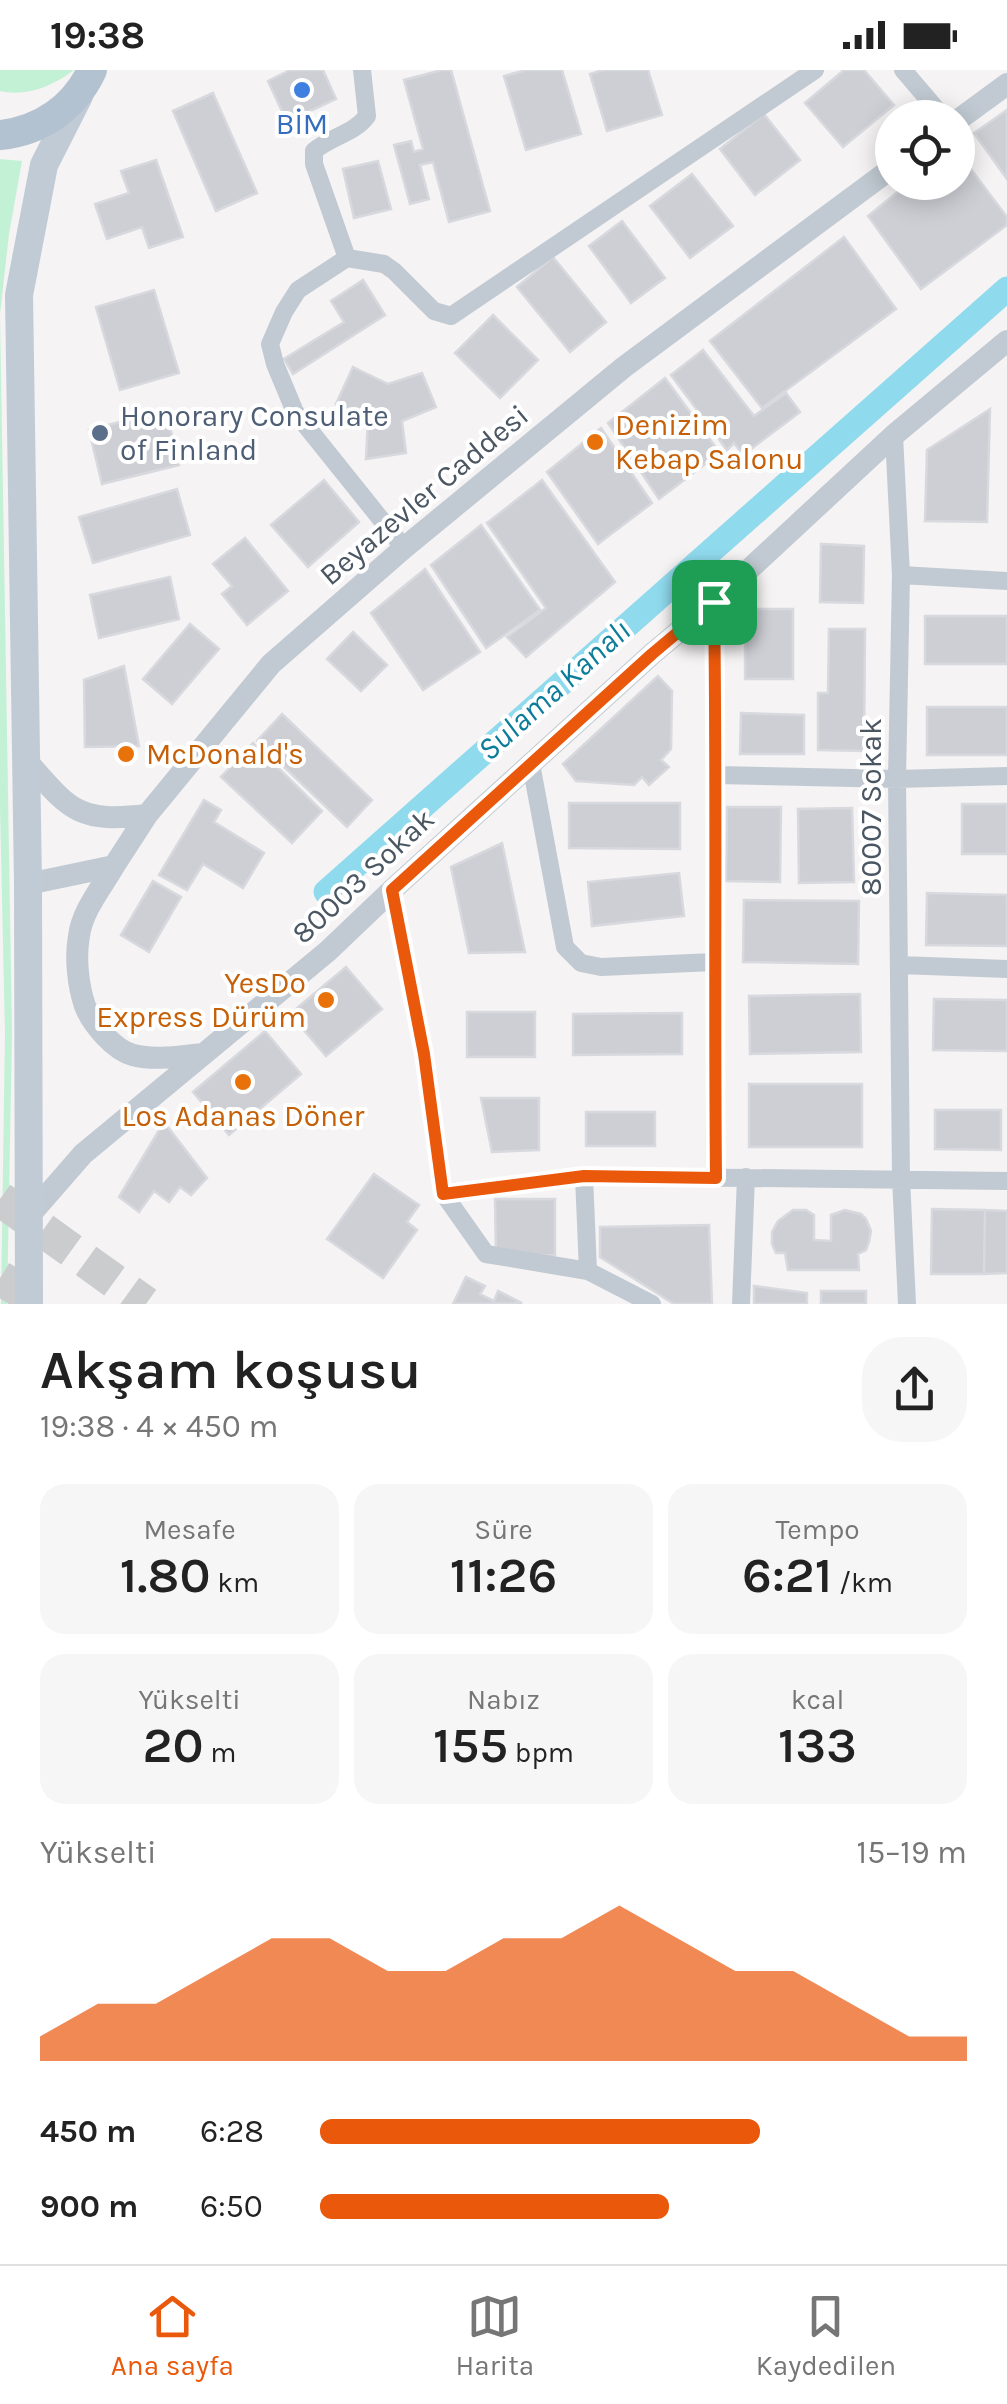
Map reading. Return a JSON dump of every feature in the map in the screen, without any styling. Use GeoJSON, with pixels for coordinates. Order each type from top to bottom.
{"type":"FeatureCollection","features":[{"type":"Feature","properties":{"kind":"main road"},"geometry":{"type":"LineString","coordinates":[[0,135],[20,133],[56,116],[88,79],[110,70]]}},
{"type":"Feature","properties":{"kind":"main road"},"geometry":{"type":"LineString","coordinates":[[28,1304],[28,884],[19,296],[44,165],[88,79]]}},
{"type":"Feature","properties":{"kind":"street"},"geometry":{"type":"LineString","coordinates":[[348,258],[314,164],[314,151],[361,124],[367,116],[362,70]]}},
{"type":"Feature","properties":{"kind":"street"},"geometry":{"type":"LineString","coordinates":[[404,548],[295,412],[275,364],[270,344],[298,290],[348,258],[384,264],[434,311],[451,316],[815,70]]}},
{"type":"Feature","properties":{"kind":"street"},"geometry":{"type":"LineString","coordinates":[[904,70],[929,100]]}},
{"type":"Feature","properties":{"kind":"street"},"geometry":{"type":"LineString","coordinates":[[975,108],[1007,84]]}},
{"type":"Feature","properties":{"kind":"street","name":"Beyazevler Caddesi"},"geometry":{"type":"LineString","coordinates":[[203,1054],[166,1058],[130,1055],[107,1038],[86,1008],[79,974],[78,936],[85,916],[147,814],[272,664],[404,548],[624,366],[875,181]]}},
{"type":"Feature","properties":{"kind":"street","name":"80003 Sokak"},"geometry":{"type":"LineString","coordinates":[[30,1216],[83,1154],[328,951],[894,435],[1007,341]]}},
{"type":"Feature","properties":{"kind":"street","name":"80007 Sokak"},"geometry":{"type":"LineString","coordinates":[[894,435],[901,575],[897,779],[906,1304]]}},
{"type":"Feature","properties":{"kind":"street"},"geometry":{"type":"LineString","coordinates":[[901,575],[1007,581]]}},
{"type":"Feature","properties":{"kind":"street"},"geometry":{"type":"LineString","coordinates":[[714,602],[716,1178]]}},
{"type":"Feature","properties":{"kind":"street"},"geometry":{"type":"LineString","coordinates":[[26,760],[65,802],[84,814],[114,818],[147,814]]}},
{"type":"Feature","properties":{"kind":"street"},"geometry":{"type":"LineString","coordinates":[[530,764],[565,947],[581,963],[601,967],[714,962]]}},
{"type":"Feature","properties":{"kind":"street"},"geometry":{"type":"LineString","coordinates":[[716,776],[1007,776]]}},
{"type":"Feature","properties":{"kind":"street"},"geometry":{"type":"LineString","coordinates":[[28,884],[114,866]]}},
{"type":"Feature","properties":{"kind":"street"},"geometry":{"type":"LineString","coordinates":[[392,890],[424,1054],[443,1194],[486,1254],[588,1271],[652,1304]]}},
{"type":"Feature","properties":{"kind":"street"},"geometry":{"type":"LineString","coordinates":[[900,966],[1007,969]]}},
{"type":"Feature","properties":{"kind":"street"},"geometry":{"type":"LineString","coordinates":[[443,1194],[584,1176],[1007,1181]]}},
{"type":"Feature","properties":{"kind":"street"},"geometry":{"type":"LineString","coordinates":[[584,1176],[588,1271]]}},
{"type":"Feature","properties":{"kind":"street"},"geometry":{"type":"LineString","coordinates":[[741,1304],[746,1177]]}},
{"type":"Feature","properties":{"kind":"green space"},"geometry":{"type":"Polygon","coordinates":[[[0,70],[74,70],[48,85],[20,92],[0,91],[0,70]]]}},
{"type":"Feature","properties":{"kind":"green space"},"geometry":{"type":"Polygon","coordinates":[[[0,159],[22,161],[0,314],[0,159]]]}},
{"type":"Feature","properties":{"kind":"green space"},"geometry":{"type":"Polygon","coordinates":[[[0,314],[12,1033],[7,1304],[1,1304],[5,1033],[0,807],[0,314]]]}},
{"type":"Feature","properties":{"kind":"building","name":"BİM"},"geometry":{"type":"Polygon","coordinates":[[[290,70],[323,70],[336,99],[287,122],[268,81],[290,70]]]}},
{"type":"Feature","properties":{"kind":"building"},"geometry":{"type":"Polygon","coordinates":[[[451,70],[490,211],[449,222],[433,162],[420,165],[429,199],[410,204],[394,145],[411,141],[414,152],[423,149],[404,80],[451,70]]]}},
{"type":"Feature","properties":{"kind":"building"},"geometry":{"type":"Polygon","coordinates":[[[526,70],[562,70],[581,134],[526,150],[504,76],[526,70]]]}},
{"type":"Feature","properties":{"kind":"building"},"geometry":{"type":"Polygon","coordinates":[[[603,70],[648,70],[662,115],[607,131],[590,74],[603,70]]]}},
{"type":"Feature","properties":{"kind":"building"},"geometry":{"type":"Polygon","coordinates":[[[844,70],[864,70],[890,100],[875,100],[875,121],[843,147],[805,103],[844,70]]]}},
{"type":"Feature","properties":{"kind":"building"},"geometry":{"type":"Polygon","coordinates":[[[213,93],[257,193],[216,211],[173,111],[213,93]]]}},
{"type":"Feature","properties":{"kind":"building"},"geometry":{"type":"Polygon","coordinates":[[[1007,110],[1007,179],[975,134],[1007,110]]]}},
{"type":"Feature","properties":{"kind":"building"},"geometry":{"type":"Polygon","coordinates":[[[764,114],[800,160],[755,195],[720,149],[764,114]]]}},
{"type":"Feature","properties":{"kind":"building"},"geometry":{"type":"Polygon","coordinates":[[[156,160],[183,237],[149,248],[142,227],[107,239],[95,204],[129,193],[121,171],[156,160]]]}},
{"type":"Feature","properties":{"kind":"building"},"geometry":{"type":"Polygon","coordinates":[[[378,161],[391,209],[354,218],[343,169],[378,161]]]}},
{"type":"Feature","properties":{"kind":"building"},"geometry":{"type":"Polygon","coordinates":[[[692,174],[733,226],[690,258],[650,206],[692,174]]]}},
{"type":"Feature","properties":{"kind":"building"},"geometry":{"type":"Polygon","coordinates":[[[975,175],[1007,217],[1007,225],[921,289],[868,216],[888,200],[975,200],[975,175]]]}},
{"type":"Feature","properties":{"kind":"building"},"geometry":{"type":"Polygon","coordinates":[[[622,221],[665,278],[631,303],[589,246],[622,221]]]}},
{"type":"Feature","properties":{"kind":"building"},"geometry":{"type":"Polygon","coordinates":[[[844,237],[896,309],[762,408],[710,341],[844,237]]]}},
{"type":"Feature","properties":{"kind":"building"},"geometry":{"type":"Polygon","coordinates":[[[553,257],[606,322],[570,352],[517,287],[553,257]]]}},
{"type":"Feature","properties":{"kind":"building"},"geometry":{"type":"Polygon","coordinates":[[[363,280],[385,315],[293,374],[284,359],[344,322],[331,301],[363,280]]]}},
{"type":"Feature","properties":{"kind":"building"},"geometry":{"type":"Polygon","coordinates":[[[154,290],[179,373],[120,390],[96,307],[154,290]]]}},
{"type":"Feature","properties":{"kind":"building"},"geometry":{"type":"Polygon","coordinates":[[[493,315],[538,360],[500,398],[455,353],[493,315]]]}},
{"type":"Feature","properties":{"kind":"building"},"geometry":{"type":"Polygon","coordinates":[[[703,350],[754,416],[786,393],[800,412],[743,455],[734,443],[727,450],[671,375],[703,350]]]}},
{"type":"Feature","properties":{"kind":"building"},"geometry":{"type":"Polygon","coordinates":[[[353,367],[388,384],[422,373],[436,407],[402,421],[406,453],[366,459],[368,420],[336,404],[353,367]]]}},
{"type":"Feature","properties":{"kind":"building"},"geometry":{"type":"Polygon","coordinates":[[[665,378],[720,453],[659,499],[608,423],[665,378]]]}},
{"type":"Feature","properties":{"kind":"building"},"geometry":{"type":"Polygon","coordinates":[[[990,409],[987,522],[925,521],[927,450],[990,409]]]}},
{"type":"Feature","properties":{"kind":"building"},"geometry":{"type":"Polygon","coordinates":[[[166,410],[179,465],[102,484],[89,430],[166,410]]]}},
{"type":"Feature","properties":{"kind":"building"},"geometry":{"type":"Polygon","coordinates":[[[601,428],[652,503],[598,544],[547,472],[601,428]]]}},
{"type":"Feature","properties":{"kind":"building"},"geometry":{"type":"Polygon","coordinates":[[[324,480],[359,522],[308,567],[271,525],[324,480]]]}},
{"type":"Feature","properties":{"kind":"building"},"geometry":{"type":"Polygon","coordinates":[[[542,480],[615,582],[526,657],[507,637],[546,608],[487,523],[542,480]]]}},
{"type":"Feature","properties":{"kind":"building"},"geometry":{"type":"Polygon","coordinates":[[[177,489],[190,535],[93,563],[79,517],[177,489]]]}},
{"type":"Feature","properties":{"kind":"building"},"geometry":{"type":"Polygon","coordinates":[[[481,525],[540,610],[486,648],[431,565],[481,525]]]}},
{"type":"Feature","properties":{"kind":"building"},"geometry":{"type":"Polygon","coordinates":[[[245,538],[288,591],[247,625],[222,594],[232,586],[213,564],[245,538]]]}},
{"type":"Feature","properties":{"kind":"building"},"geometry":{"type":"Polygon","coordinates":[[[821,544],[864,546],[863,603],[820,602],[821,544]]]}},
{"type":"Feature","properties":{"kind":"building"},"geometry":{"type":"Polygon","coordinates":[[[425,569],[480,652],[423,690],[371,613],[425,569]]]}},
{"type":"Feature","properties":{"kind":"building"},"geometry":{"type":"Polygon","coordinates":[[[170,577],[179,619],[99,638],[90,595],[170,577]]]}},
{"type":"Feature","properties":{"kind":"building"},"geometry":{"type":"Polygon","coordinates":[[[757,609],[793,609],[793,679],[745,679],[745,626],[757,609]]]}},
{"type":"Feature","properties":{"kind":"building"},"geometry":{"type":"Polygon","coordinates":[[[925,616],[1007,616],[1007,664],[925,664],[925,616]]]}},
{"type":"Feature","properties":{"kind":"building"},"geometry":{"type":"Polygon","coordinates":[[[190,624],[219,649],[172,704],[143,679],[190,624]]]}},
{"type":"Feature","properties":{"kind":"building"},"geometry":{"type":"Polygon","coordinates":[[[829,629],[865,629],[864,751],[818,750],[818,693],[828,693],[829,629]]]}},
{"type":"Feature","properties":{"kind":"building"},"geometry":{"type":"Polygon","coordinates":[[[353,632],[387,665],[361,691],[327,659],[353,632]]]}},
{"type":"Feature","properties":{"kind":"building"},"geometry":{"type":"Polygon","coordinates":[[[124,666],[139,746],[85,747],[84,680],[124,666]]]}},
{"type":"Feature","properties":{"kind":"building"},"geometry":{"type":"Polygon","coordinates":[[[658,676],[672,691],[671,749],[661,760],[669,767],[649,785],[642,777],[634,785],[576,781],[563,764],[658,676]]]}},
{"type":"Feature","properties":{"kind":"building"},"geometry":{"type":"Polygon","coordinates":[[[927,707],[1007,707],[1007,755],[927,755],[927,707]]]}},
{"type":"Feature","properties":{"kind":"building"},"geometry":{"type":"Polygon","coordinates":[[[741,713],[804,715],[804,754],[740,754],[741,713]]]}},
{"type":"Feature","properties":{"kind":"building"},"geometry":{"type":"Polygon","coordinates":[[[282,714],[372,800],[347,827],[257,741],[282,714]]]}},
{"type":"Feature","properties":{"kind":"building"},"geometry":{"type":"Polygon","coordinates":[[[253,743],[322,811],[292,843],[221,777],[253,743]]]}},
{"type":"Feature","properties":{"kind":"building"},"geometry":{"type":"Polygon","coordinates":[[[204,800],[221,810],[214,822],[264,853],[243,888],[203,864],[187,890],[159,875],[204,800]]]}},
{"type":"Feature","properties":{"kind":"building"},"geometry":{"type":"Polygon","coordinates":[[[569,803],[680,803],[680,849],[569,848],[569,803]]]}},
{"type":"Feature","properties":{"kind":"building"},"geometry":{"type":"Polygon","coordinates":[[[962,804],[1007,804],[1007,854],[962,854],[962,804]]]}},
{"type":"Feature","properties":{"kind":"building"},"geometry":{"type":"Polygon","coordinates":[[[727,807],[781,807],[780,882],[726,881],[727,807]]]}},
{"type":"Feature","properties":{"kind":"building"},"geometry":{"type":"Polygon","coordinates":[[[852,808],[854,882],[799,883],[798,809],[852,808]]]}},
{"type":"Feature","properties":{"kind":"building"},"geometry":{"type":"Polygon","coordinates":[[[502,843],[525,952],[469,953],[451,867],[502,843]]]}},
{"type":"Feature","properties":{"kind":"building"},"geometry":{"type":"Polygon","coordinates":[[[679,873],[684,916],[592,926],[588,882],[679,873]]]}},
{"type":"Feature","properties":{"kind":"building"},"geometry":{"type":"Polygon","coordinates":[[[153,881],[181,897],[149,952],[121,935],[153,881]]]}},
{"type":"Feature","properties":{"kind":"building"},"geometry":{"type":"Polygon","coordinates":[[[927,893],[1007,895],[1007,946],[926,945],[927,893]]]}},
{"type":"Feature","properties":{"kind":"building"},"geometry":{"type":"Polygon","coordinates":[[[744,900],[859,901],[858,964],[743,962],[744,900]]]}},
{"type":"Feature","properties":{"kind":"building"},"geometry":{"type":"Polygon","coordinates":[[[346,967],[382,1009],[326,1056],[290,1014],[346,967]]]}},
{"type":"Feature","properties":{"kind":"building"},"geometry":{"type":"Polygon","coordinates":[[[860,994],[861,1052],[750,1054],[749,996],[860,994]]]}},
{"type":"Feature","properties":{"kind":"building"},"geometry":{"type":"Polygon","coordinates":[[[934,999],[1007,1000],[1007,1051],[933,1050],[934,999]]]}},
{"type":"Feature","properties":{"kind":"building"},"geometry":{"type":"Polygon","coordinates":[[[467,1012],[535,1012],[535,1057],[467,1057],[467,1012]]]}},
{"type":"Feature","properties":{"kind":"building"},"geometry":{"type":"Polygon","coordinates":[[[682,1013],[682,1054],[573,1055],[573,1014],[682,1013]]]}},
{"type":"Feature","properties":{"kind":"building"},"geometry":{"type":"Polygon","coordinates":[[[265,1031],[301,1074],[229,1135],[193,1092],[265,1031]]]}},
{"type":"Feature","properties":{"kind":"building"},"geometry":{"type":"Polygon","coordinates":[[[749,1084],[862,1084],[862,1147],[749,1147],[749,1084]]]}},
{"type":"Feature","properties":{"kind":"building"},"geometry":{"type":"Polygon","coordinates":[[[481,1098],[539,1098],[539,1150],[492,1152],[481,1098]]]}},
{"type":"Feature","properties":{"kind":"building"},"geometry":{"type":"Polygon","coordinates":[[[935,1110],[1001,1110],[1001,1150],[935,1149],[935,1110]]]}},
{"type":"Feature","properties":{"kind":"building"},"geometry":{"type":"Polygon","coordinates":[[[586,1112],[655,1112],[655,1146],[586,1146],[586,1112]]]}},
{"type":"Feature","properties":{"kind":"building"},"geometry":{"type":"Polygon","coordinates":[[[164,1122],[207,1178],[191,1195],[180,1187],[169,1202],[154,1191],[139,1212],[119,1197],[164,1122]]]}},
{"type":"Feature","properties":{"kind":"building"},"geometry":{"type":"Polygon","coordinates":[[[374,1174],[419,1205],[407,1222],[417,1230],[383,1278],[327,1239],[374,1174]]]}},
{"type":"Feature","properties":{"kind":"building"},"geometry":{"type":"Polygon","coordinates":[[[495,1199],[555,1199],[555,1255],[496,1256],[495,1199]]]}},
{"type":"Feature","properties":{"kind":"building"},"geometry":{"type":"Polygon","coordinates":[[[932,1209],[985,1210],[984,1274],[931,1274],[932,1209]]]}},
{"type":"Feature","properties":{"kind":"building"},"geometry":{"type":"Polygon","coordinates":[[[793,1210],[806,1210],[814,1215],[814,1240],[831,1241],[831,1215],[845,1210],[861,1214],[871,1231],[866,1250],[858,1254],[859,1270],[788,1270],[785,1253],[776,1253],[772,1244],[772,1232],[778,1221],[793,1210]]]}},
{"type":"Feature","properties":{"kind":"building"},"geometry":{"type":"Polygon","coordinates":[[[985,1210],[1007,1211],[1007,1273],[984,1274],[985,1210]]]}},
{"type":"Feature","properties":{"kind":"building"},"geometry":{"type":"Polygon","coordinates":[[[709,1225],[712,1304],[674,1304],[600,1257],[600,1227],[709,1225]]]}},
{"type":"Feature","properties":{"kind":"building"},"geometry":{"type":"Polygon","coordinates":[[[466,1277],[485,1286],[480,1294],[494,1301],[498,1291],[522,1303],[453,1304],[466,1277]]]}},
{"type":"Feature","properties":{"kind":"building"},"geometry":{"type":"Polygon","coordinates":[[[754,1286],[807,1293],[807,1304],[754,1304],[754,1286]]]}},
{"type":"Feature","properties":{"kind":"building"},"geometry":{"type":"Polygon","coordinates":[[[821,1291],[866,1291],[866,1304],[821,1304],[821,1291]]]}},
{"type":"Feature","properties":{"kind":"waterway","name":"Sulama Kanalı"},"geometry":{"type":"LineString","coordinates":[[326,892],[1007,289]]}},
{"type":"Feature","properties":{"kind":"tunnel"},"geometry":{"type":"LineString","coordinates":[[0,1199],[146,1304]]}},
{"type":"Feature","properties":{"kind":"tunnel"},"geometry":{"type":"LineString","coordinates":[[0,1278],[42,1304]]}},
{"type":"Feature","properties":{"kind":"place","name":"BİM"},"geometry":{"type":"Point","coordinates":[302,90]}},
{"type":"Feature","properties":{"kind":"place","name":"Honorary Consulate of Finland"},"geometry":{"type":"Point","coordinates":[100,433]}},
{"type":"Feature","properties":{"kind":"place","name":"Denizim Kebap Salonu"},"geometry":{"type":"Point","coordinates":[595,442]}},
{"type":"Feature","properties":{"kind":"place","name":"McDonald's"},"geometry":{"type":"Point","coordinates":[126,754]}},
{"type":"Feature","properties":{"kind":"place","name":"YesDo Express Dürüm"},"geometry":{"type":"Point","coordinates":[326,1000]}},
{"type":"Feature","properties":{"kind":"place","name":"Los Adanas Döner"},"geometry":{"type":"Point","coordinates":[243,1082]}},
{"type":"Feature","properties":{"kind":"route"},"geometry":{"type":"LineString","coordinates":[[714,602],[716,1178],[584,1176],[443,1194],[424,1054],[392,890],[714,602]]}}]}
